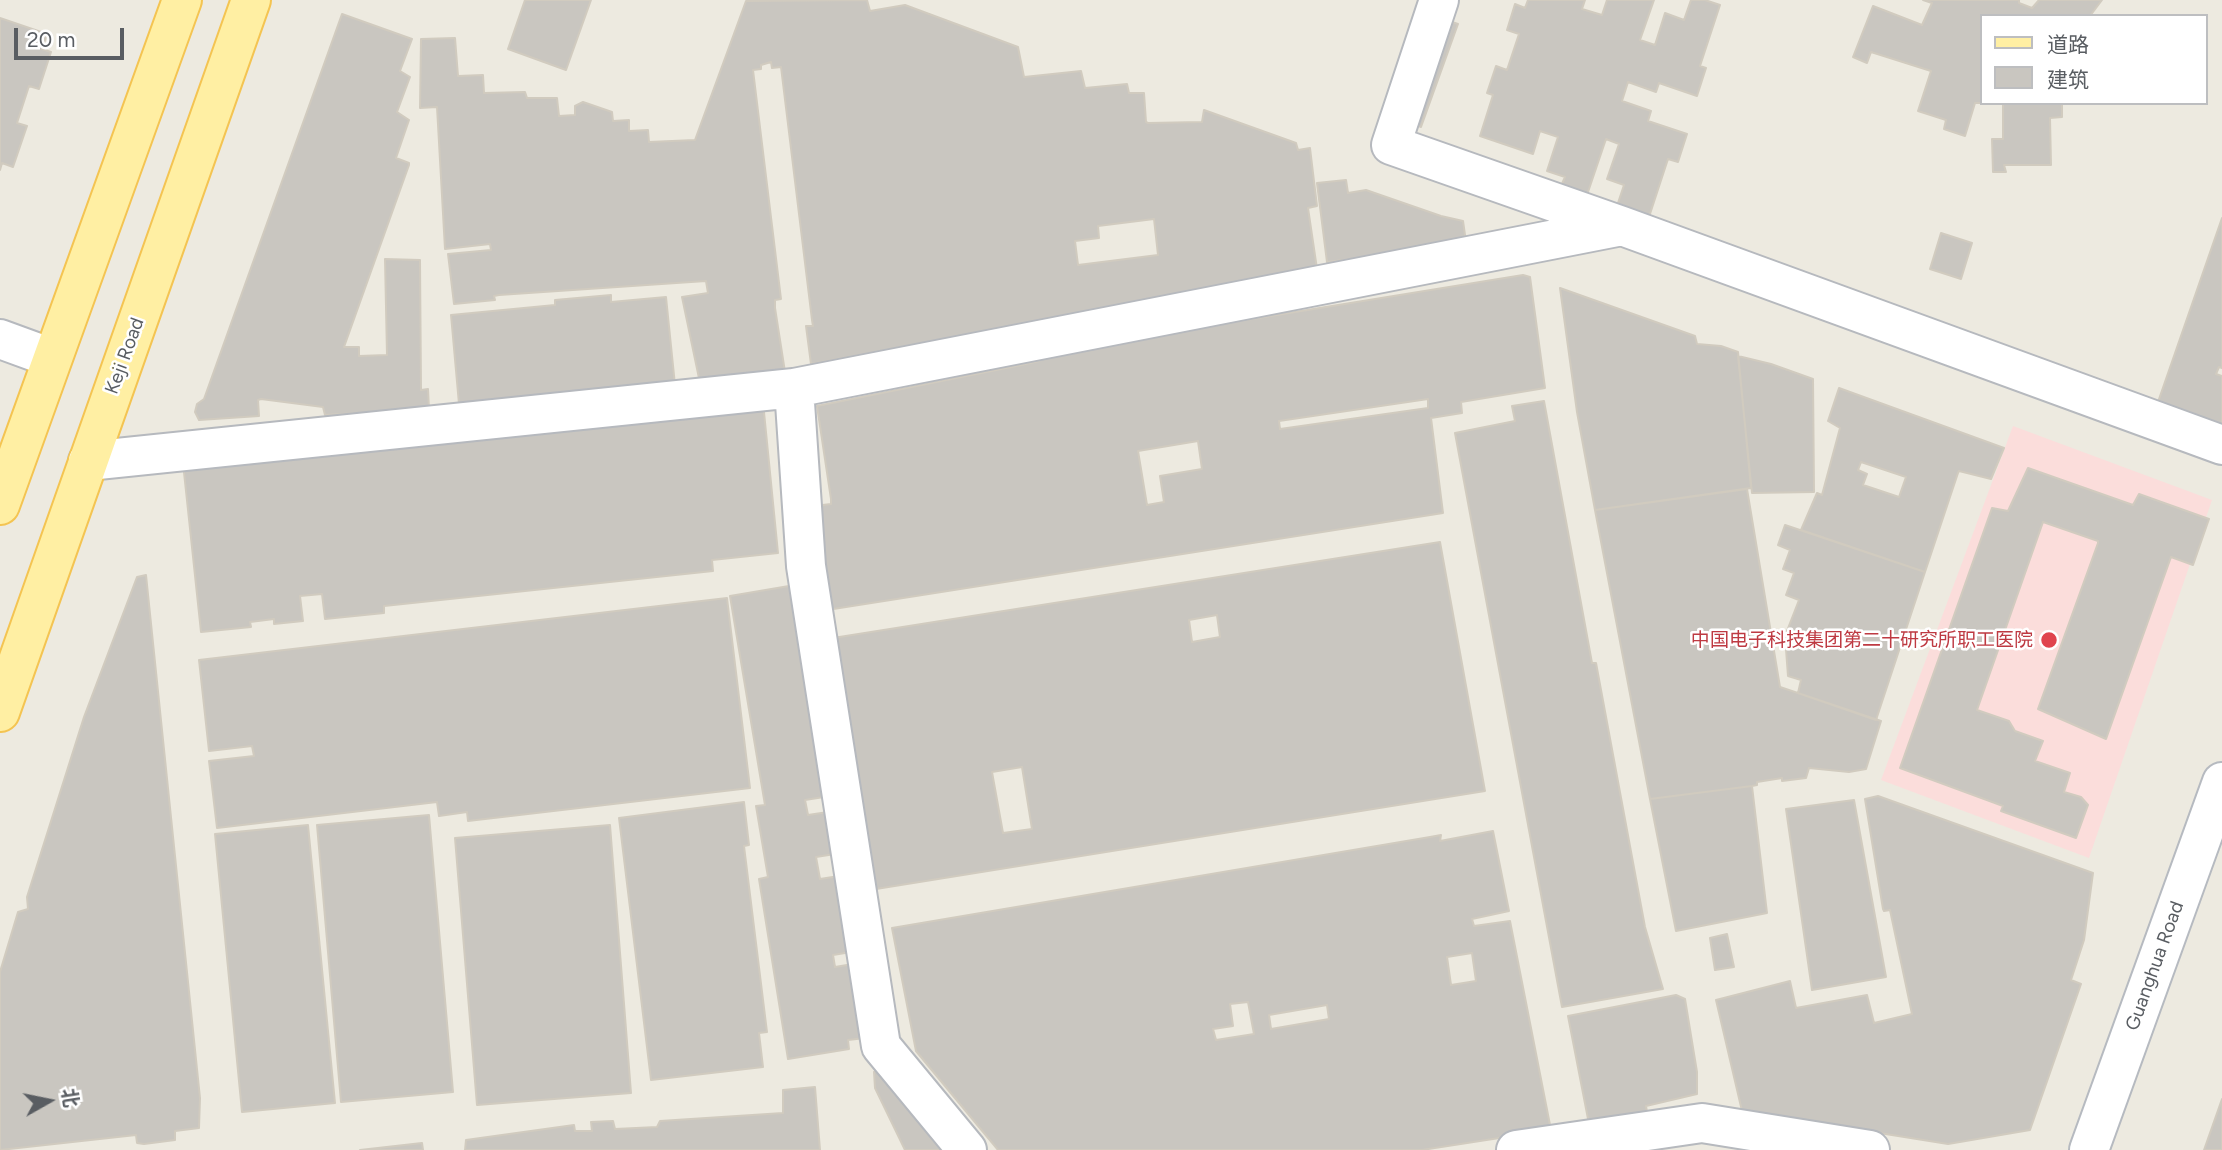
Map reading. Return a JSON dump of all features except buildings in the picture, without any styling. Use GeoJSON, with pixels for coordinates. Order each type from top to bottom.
{"type":"FeatureCollection","features":[{"type":"Feature","properties":{"kind":"main road"},"geometry":{"type":"LineString","coordinates":[[0,505],[182,0]]}},
{"type":"Feature","properties":{"kind":"main road","name":"Keji Road"},"geometry":{"type":"LineString","coordinates":[[0,712],[251,0]]}},
{"type":"Feature","properties":{"kind":"street"},"geometry":{"type":"LineString","coordinates":[[1439,0],[1391,145],[1622,226],[2222,445]]}},
{"type":"Feature","properties":{"kind":"street"},"geometry":{"type":"LineString","coordinates":[[88,461],[794,388],[1622,226]]}},
{"type":"Feature","properties":{"kind":"street"},"geometry":{"type":"LineString","coordinates":[[0,339],[52,358]]}},
{"type":"Feature","properties":{"kind":"street"},"geometry":{"type":"LineString","coordinates":[[794,388],[806,566],[881,1046],[967,1150]]}},
{"type":"Feature","properties":{"kind":"street","name":"Guanghua Road"},"geometry":{"type":"LineString","coordinates":[[2088,1150],[2222,782]]}},
{"type":"Feature","properties":{"kind":"street"},"geometry":{"type":"LineString","coordinates":[[1516,1150],[1702,1123],[1870,1150]]}},
{"type":"Feature","properties":{"kind":"shaded area","name":"中国电子科技集团第二十研究所职工医院"},"geometry":{"type":"Polygon","coordinates":[[[2013,426],[2212,500],[2089,858],[1881,780],[2013,426]]]}},
{"type":"Feature","properties":{"kind":"place","name":"中国电子科技集团第二十研究所职工医院"},"geometry":{"type":"Point","coordinates":[2049,640]}}]}
